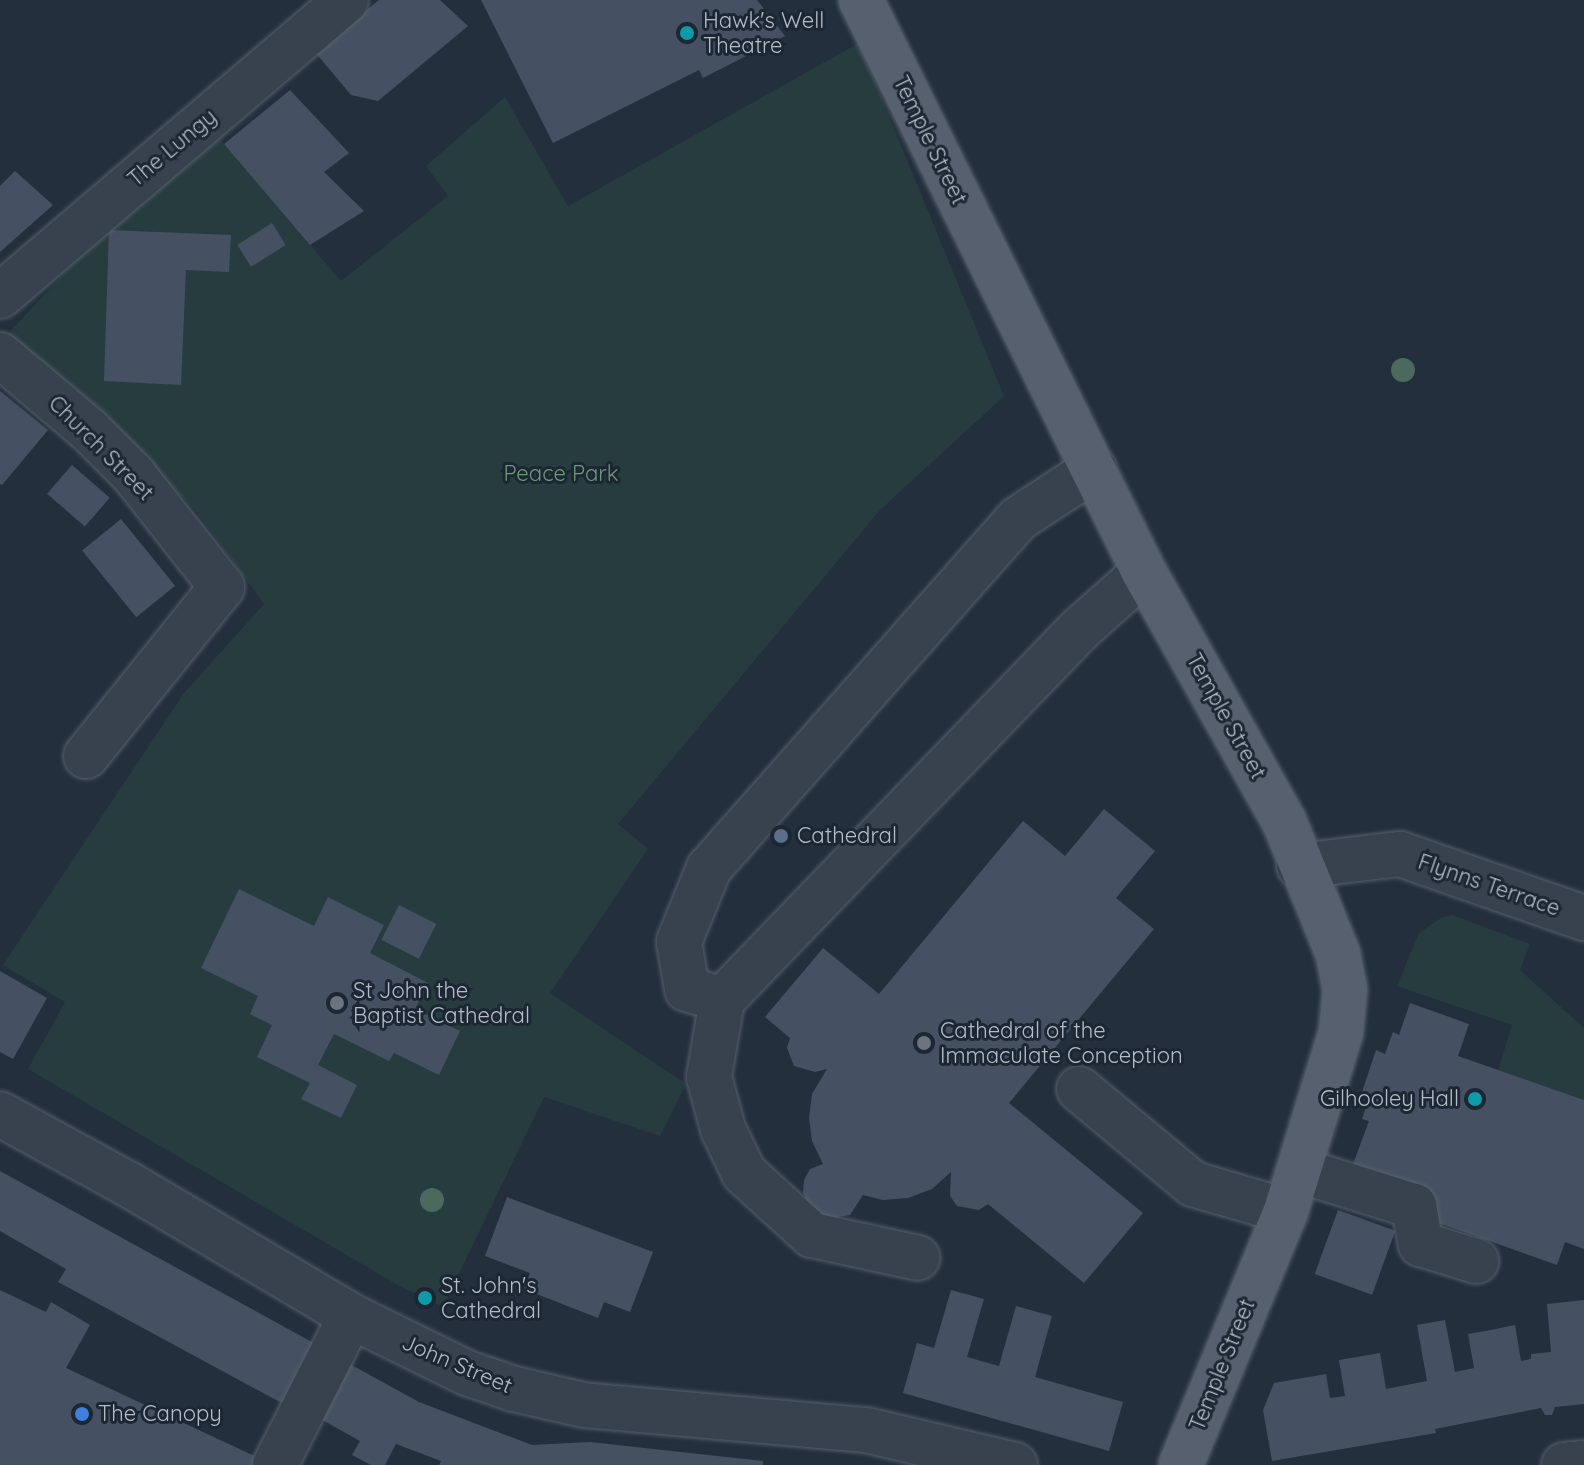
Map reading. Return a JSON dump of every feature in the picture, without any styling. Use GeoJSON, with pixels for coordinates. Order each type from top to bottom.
{"type":"FeatureCollection","features":[{"type":"Feature","properties":{"kind":"main road","name":"Temple Street"},"geometry":{"type":"LineString","coordinates":[[861,0],[1144,572],[1284,821],[1299,866],[1338,954],[1345,989],[1341,1032],[1292,1190],[1181,1465]]}},
{"type":"Feature","properties":{"kind":"street","name":"The Lungy"},"geometry":{"type":"LineString","coordinates":[[0,296],[346,0]]}},
{"type":"Feature","properties":{"kind":"street","name":"Church Street"},"geometry":{"type":"LineString","coordinates":[[0,355],[88,429],[133,474],[222,587],[86,756]]}},
{"type":"Feature","properties":{"kind":"street"},"geometry":{"type":"LineString","coordinates":[[722,1000],[687,989],[679,942],[709,868],[1018,519],[1094,469]]}},
{"type":"Feature","properties":{"kind":"street"},"geometry":{"type":"LineString","coordinates":[[918,1258],[812,1235],[744,1173],[723,1129],[709,1077],[722,1000],[1079,630],[1144,572]]}},
{"type":"Feature","properties":{"kind":"street","name":"Flynns Terrace"},"geometry":{"type":"LineString","coordinates":[[1299,866],[1400,854],[1584,918]]}},
{"type":"Feature","properties":{"kind":"street"},"geometry":{"type":"LineString","coordinates":[[1079,1089],[1193,1184],[1292,1190],[1414,1206],[1421,1244],[1476,1261]]}},
{"type":"Feature","properties":{"kind":"street","name":"John Street"},"geometry":{"type":"LineString","coordinates":[[0,1114],[128,1184],[351,1316],[467,1373],[514,1389],[584,1405],[866,1430],[1015,1465]]}},
{"type":"Feature","properties":{"kind":"street"},"geometry":{"type":"LineString","coordinates":[[275,1465],[351,1316]]}},
{"type":"Feature","properties":{"kind":"street"},"geometry":{"type":"LineString","coordinates":[[1564,1465],[1584,1463]]}},
{"type":"Feature","properties":{"kind":"green space","name":"Peace Park"},"geometry":{"type":"Polygon","coordinates":[[[859,43],[1004,396],[880,510],[618,824],[648,849],[550,993],[686,1084],[660,1136],[544,1097],[443,1307],[398,1285],[28,1069],[65,1002],[3,965],[184,693],[264,604],[196,511],[125,440],[5,337],[116,217],[214,132],[341,281],[448,196],[426,166],[505,97],[568,206],[859,43]]]}},
{"type":"Feature","properties":{"kind":"green space"},"geometry":{"type":"Polygon","coordinates":[[[1452,915],[1530,944],[1520,970],[1584,1028],[1584,1100],[1498,1070],[1512,1025],[1397,986],[1419,933],[1441,918],[1452,915]]]}},
{"type":"Feature","properties":{"kind":"building"},"geometry":{"type":"Polygon","coordinates":[[[379,0],[440,0],[468,26],[378,101],[351,95],[315,52],[379,0]]]}},
{"type":"Feature","properties":{"kind":"building"},"geometry":{"type":"Polygon","coordinates":[[[481,0],[757,0],[785,36],[703,78],[699,70],[553,143],[481,0]]]}},
{"type":"Feature","properties":{"kind":"building"},"geometry":{"type":"Polygon","coordinates":[[[290,90],[349,153],[324,172],[364,211],[310,245],[224,144],[290,90]]]}},
{"type":"Feature","properties":{"kind":"building"},"geometry":{"type":"Polygon","coordinates":[[[15,171],[53,205],[0,252],[0,186],[15,171]]]}},
{"type":"Feature","properties":{"kind":"building"},"geometry":{"type":"Polygon","coordinates":[[[272,223],[286,245],[251,267],[237,245],[272,223]]]}},
{"type":"Feature","properties":{"kind":"building"},"geometry":{"type":"Polygon","coordinates":[[[109,230],[231,235],[229,272],[186,270],[181,385],[104,381],[109,230]]]}},
{"type":"Feature","properties":{"kind":"building"},"geometry":{"type":"Polygon","coordinates":[[[0,391],[48,430],[2,485],[0,484],[0,391]]]}},
{"type":"Feature","properties":{"kind":"building"},"geometry":{"type":"Polygon","coordinates":[[[72,465],[110,498],[85,526],[47,494],[72,465]]]}},
{"type":"Feature","properties":{"kind":"building"},"geometry":{"type":"Polygon","coordinates":[[[121,519],[175,586],[136,617],[82,550],[121,519]]]}},
{"type":"Feature","properties":{"kind":"building","name":"Cathedral of the Immaculate Conception"},"geometry":{"type":"Polygon","coordinates":[[[1104,809],[1155,851],[1116,898],[1154,929],[1009,1103],[1143,1213],[1084,1283],[988,1204],[979,1210],[957,1206],[950,1196],[951,1172],[932,1189],[908,1198],[883,1200],[863,1195],[850,1215],[826,1219],[807,1204],[803,1192],[804,1180],[810,1169],[823,1164],[812,1141],[809,1118],[812,1094],[827,1069],[815,1072],[794,1066],[787,1048],[790,1038],[765,1017],[823,948],[879,994],[1023,821],[1065,856],[1104,809]]]}},
{"type":"Feature","properties":{"kind":"building","name":"St John the Baptist Cathedral"},"geometry":{"type":"Polygon","coordinates":[[[239,889],[314,926],[328,897],[384,925],[370,953],[428,983],[415,1009],[460,1031],[439,1075],[394,1053],[389,1061],[334,1034],[318,1065],[357,1085],[341,1118],[301,1099],[310,1083],[257,1057],[272,1025],[250,1014],[258,996],[201,968],[239,889]]]}},
{"type":"Feature","properties":{"kind":"building"},"geometry":{"type":"Polygon","coordinates":[[[399,905],[436,924],[419,959],[381,940],[399,905]]]}},
{"type":"Feature","properties":{"kind":"building"},"geometry":{"type":"Polygon","coordinates":[[[0,971],[47,998],[13,1059],[0,1052],[0,971]]]}},
{"type":"Feature","properties":{"kind":"building","name":"Gilhooley Hall"},"geometry":{"type":"Polygon","coordinates":[[[1410,1003],[1469,1024],[1458,1056],[1584,1100],[1584,1249],[1565,1242],[1557,1265],[1425,1218],[1433,1195],[1352,1167],[1369,1121],[1362,1119],[1369,1098],[1361,1095],[1376,1050],[1385,1054],[1393,1032],[1399,1035],[1410,1003]]]}},
{"type":"Feature","properties":{"kind":"building"},"geometry":{"type":"Polygon","coordinates":[[[0,1171],[321,1347],[289,1407],[58,1282],[66,1269],[0,1231],[0,1171]]]}},
{"type":"Feature","properties":{"kind":"building"},"geometry":{"type":"Polygon","coordinates":[[[507,1197],[653,1252],[630,1312],[604,1302],[598,1318],[524,1289],[530,1273],[485,1256],[507,1197]]]}},
{"type":"Feature","properties":{"kind":"building"},"geometry":{"type":"Polygon","coordinates":[[[1338,1210],[1395,1231],[1372,1295],[1315,1274],[1338,1210]]]}},
{"type":"Feature","properties":{"kind":"building","name":"The Canopy"},"geometry":{"type":"Polygon","coordinates":[[[0,1290],[46,1312],[51,1302],[90,1325],[66,1368],[261,1459],[258,1465],[0,1465],[0,1290]]]}},
{"type":"Feature","properties":{"kind":"building"},"geometry":{"type":"Polygon","coordinates":[[[951,1290],[984,1299],[967,1357],[999,1366],[1016,1306],[1052,1316],[1035,1377],[1123,1402],[1109,1451],[903,1393],[917,1343],[934,1348],[951,1290]]]}},
{"type":"Feature","properties":{"kind":"building"},"geometry":{"type":"Polygon","coordinates":[[[1584,1300],[1584,1404],[1555,1407],[1552,1415],[1545,1415],[1541,1408],[1435,1429],[1436,1433],[1272,1461],[1263,1410],[1274,1383],[1326,1374],[1330,1398],[1345,1396],[1339,1360],[1380,1353],[1386,1389],[1427,1381],[1417,1325],[1445,1320],[1455,1372],[1474,1368],[1468,1334],[1515,1325],[1521,1361],[1531,1359],[1531,1354],[1551,1352],[1547,1304],[1584,1300]]]}},
{"type":"Feature","properties":{"kind":"building"},"geometry":{"type":"Polygon","coordinates":[[[337,1357],[419,1402],[532,1445],[590,1442],[763,1461],[763,1465],[439,1465],[441,1461],[396,1444],[385,1465],[371,1465],[352,1455],[360,1441],[308,1412],[337,1357]]]}},
{"type":"Feature","properties":{"kind":"place","name":"Hawk's Well Theatre"},"geometry":{"type":"Point","coordinates":[687,33]}},
{"type":"Feature","properties":{"kind":"place","name":"Cathedral"},"geometry":{"type":"Point","coordinates":[781,836]}},
{"type":"Feature","properties":{"kind":"place","name":"St John the Baptist Cathedral"},"geometry":{"type":"Point","coordinates":[337,1003]}},
{"type":"Feature","properties":{"kind":"place","name":"Cathedral of the Immaculate Conception"},"geometry":{"type":"Point","coordinates":[924,1043]}},
{"type":"Feature","properties":{"kind":"place","name":"Gilhooley Hall"},"geometry":{"type":"Point","coordinates":[1475,1099]}},
{"type":"Feature","properties":{"kind":"place","name":"St. John's Cathedral"},"geometry":{"type":"Point","coordinates":[425,1298]}},
{"type":"Feature","properties":{"kind":"place","name":"The Canopy"},"geometry":{"type":"Point","coordinates":[82,1414]}}]}
